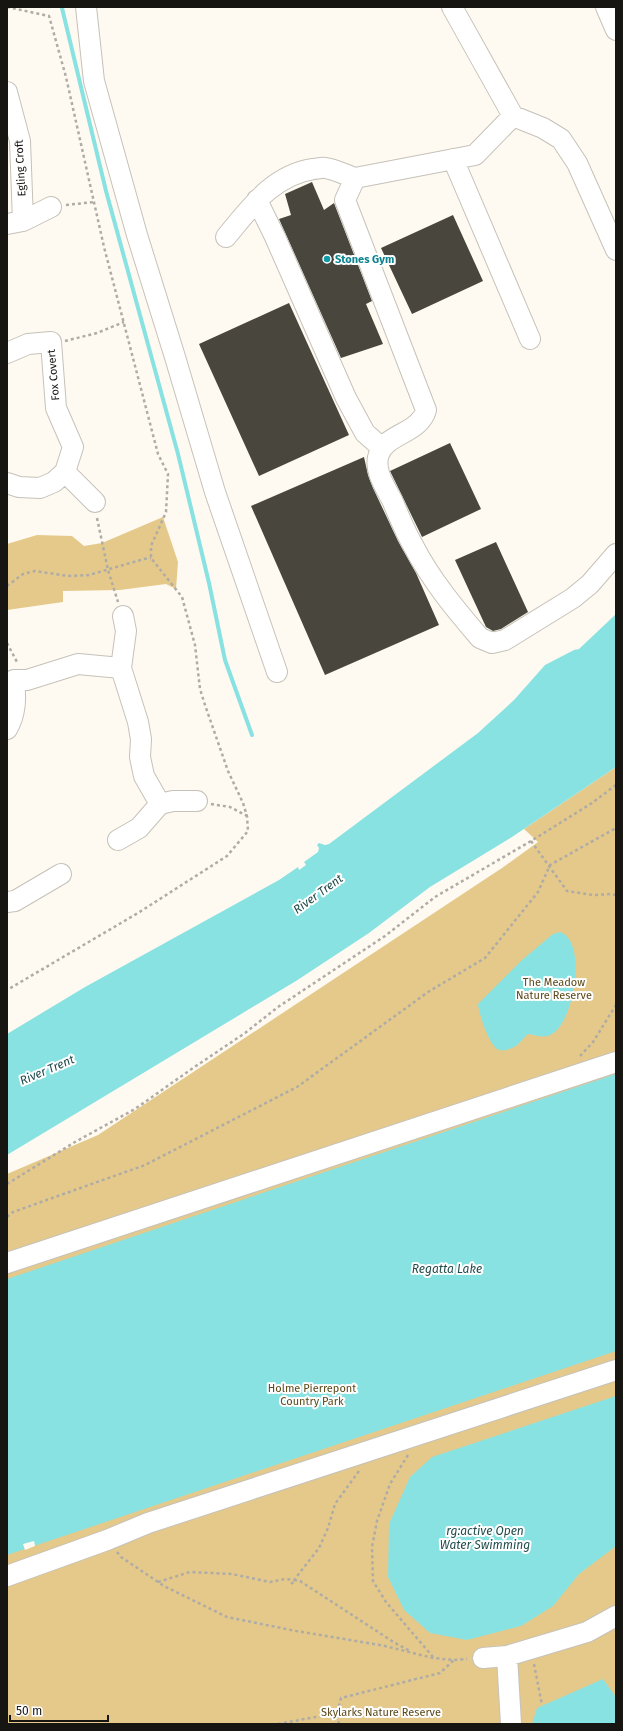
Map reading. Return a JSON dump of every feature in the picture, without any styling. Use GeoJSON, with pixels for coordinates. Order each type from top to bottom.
{"type":"FeatureCollection","features":[{"type":"Feature","properties":{"kind":"street"},"geometry":{"type":"LineString","coordinates":[[86,7],[94,81],[137,235],[215,492],[277,672]]}},
{"type":"Feature","properties":{"kind":"street"},"geometry":{"type":"LineString","coordinates":[[452,7],[513,116],[544,128],[561,139],[577,163],[616,250]]}},
{"type":"Feature","properties":{"kind":"street"},"geometry":{"type":"LineString","coordinates":[[606,7],[616,30]]}},
{"type":"Feature","properties":{"kind":"street","name":"Egling Croft"},"geometry":{"type":"LineString","coordinates":[[7,92],[20,141],[15,222],[52,207]]}},
{"type":"Feature","properties":{"kind":"street"},"geometry":{"type":"LineString","coordinates":[[226,237],[257,200],[270,188],[291,174],[306,170],[325,168],[355,178],[475,155],[513,116]]}},
{"type":"Feature","properties":{"kind":"street"},"geometry":{"type":"LineString","coordinates":[[453,160],[530,339]]}},
{"type":"Feature","properties":{"kind":"street"},"geometry":{"type":"LineString","coordinates":[[355,178],[345,200],[426,410],[420,423],[382,448],[378,456],[378,472],[414,547],[445,594],[480,638],[492,643],[505,640],[561,606],[590,584],[616,554]]}},
{"type":"Feature","properties":{"kind":"street"},"geometry":{"type":"LineString","coordinates":[[257,200],[275,237],[349,405],[365,433],[382,448]]}},
{"type":"Feature","properties":{"kind":"street","name":"Fox Covert"},"geometry":{"type":"LineString","coordinates":[[7,353],[28,344],[51,342],[56,408],[73,446],[65,472]]}},
{"type":"Feature","properties":{"kind":"street"},"geometry":{"type":"LineString","coordinates":[[7,483],[19,487],[40,488],[54,482],[65,472],[94,502]]}},
{"type":"Feature","properties":{"kind":"street"},"geometry":{"type":"LineString","coordinates":[[123,616],[126,631],[121,668],[138,722],[141,739],[140,757],[144,776],[160,804]]}},
{"type":"Feature","properties":{"kind":"street"},"geometry":{"type":"LineString","coordinates":[[7,729],[11,722],[21,680],[78,664],[121,668]]}},
{"type":"Feature","properties":{"kind":"street"},"geometry":{"type":"LineString","coordinates":[[118,840],[139,828],[160,804],[173,801],[197,801]]}},
{"type":"Feature","properties":{"kind":"street"},"geometry":{"type":"LineString","coordinates":[[11,902],[61,874]]}},
{"type":"Feature","properties":{"kind":"street"},"geometry":{"type":"LineString","coordinates":[[7,1263],[616,1062]]}},
{"type":"Feature","properties":{"kind":"street"},"geometry":{"type":"LineString","coordinates":[[7,1576],[107,1540],[148,1523],[616,1370]]}},
{"type":"Feature","properties":{"kind":"street"},"geometry":{"type":"LineString","coordinates":[[483,1658],[507,1656],[587,1632],[616,1616]]}},
{"type":"Feature","properties":{"kind":"street"},"geometry":{"type":"LineString","coordinates":[[507,1656],[511,1724]]}},
{"type":"Feature","properties":{"kind":"path"},"geometry":{"type":"LineString","coordinates":[[7,7],[49,16],[66,77],[94,202],[158,454],[168,474],[166,512],[151,546],[151,558],[182,597],[195,645],[200,689],[228,771],[243,803],[247,816],[248,831],[227,856],[138,913],[7,990]]}},
{"type":"Feature","properties":{"kind":"path"},"geometry":{"type":"LineString","coordinates":[[52,207],[94,202]]}},
{"type":"Feature","properties":{"kind":"path"},"geometry":{"type":"LineString","coordinates":[[51,342],[72,340],[97,333],[124,322]]}},
{"type":"Feature","properties":{"kind":"path"},"geometry":{"type":"LineString","coordinates":[[94,502],[108,570],[123,616]]}},
{"type":"Feature","properties":{"kind":"path"},"geometry":{"type":"LineString","coordinates":[[7,586],[23,574],[35,571],[68,576],[89,575],[151,558]]}},
{"type":"Feature","properties":{"kind":"path"},"geometry":{"type":"LineString","coordinates":[[7,643],[21,680]]}},
{"type":"Feature","properties":{"kind":"path"},"geometry":{"type":"LineString","coordinates":[[7,1184],[75,1142],[135,1109],[245,1033],[278,1006],[385,936],[435,897],[531,841],[592,803],[616,785]]}},
{"type":"Feature","properties":{"kind":"path"},"geometry":{"type":"LineString","coordinates":[[197,801],[230,807],[247,816]]}},
{"type":"Feature","properties":{"kind":"path"},"geometry":{"type":"LineString","coordinates":[[7,1217],[13,1212],[145,1165],[297,1087],[428,992],[484,958],[538,892],[550,865],[616,828]]}},
{"type":"Feature","properties":{"kind":"path"},"geometry":{"type":"LineString","coordinates":[[531,841],[550,865],[567,891],[593,895],[616,895]]}},
{"type":"Feature","properties":{"kind":"path"},"geometry":{"type":"LineString","coordinates":[[578,1058],[593,1042],[616,1004]]}},
{"type":"Feature","properties":{"kind":"path"},"geometry":{"type":"LineString","coordinates":[[420,1435],[390,1484],[377,1521],[372,1546],[373,1581],[386,1602],[433,1658]]}},
{"type":"Feature","properties":{"kind":"path"},"geometry":{"type":"LineString","coordinates":[[291,1584],[320,1548],[335,1504],[348,1485],[358,1475],[368,1452]]}},
{"type":"Feature","properties":{"kind":"path"},"geometry":{"type":"LineString","coordinates":[[107,1540],[121,1557],[158,1582],[227,1617],[296,1631],[385,1646],[433,1658],[454,1660],[483,1658]]}},
{"type":"Feature","properties":{"kind":"path"},"geometry":{"type":"LineString","coordinates":[[158,1582],[190,1572],[232,1574],[270,1582],[285,1579],[300,1581],[395,1643],[415,1653]]}},
{"type":"Feature","properties":{"kind":"path"},"geometry":{"type":"LineString","coordinates":[[530,1648],[542,1706]]}},
{"type":"Feature","properties":{"kind":"path"},"geometry":{"type":"LineString","coordinates":[[339,1724],[336,1714],[341,1698],[440,1673],[454,1660]]}},
{"type":"Feature","properties":{"kind":"path"},"geometry":{"type":"LineString","coordinates":[[278,1724],[336,1714]]}},
{"type":"Feature","properties":{"kind":"green space"},"geometry":{"type":"Polygon","coordinates":[[[163,517],[178,562],[176,589],[166,584],[120,590],[63,591],[63,602],[7,610],[7,544],[37,535],[72,536],[84,546],[102,543],[163,517]]]}},
{"type":"Feature","properties":{"kind":"green space","name":"Holme Pierrepont Country Park"},"geometry":{"type":"Polygon","coordinates":[[[616,767],[616,1724],[7,1724],[7,1174],[98,1135],[502,868],[538,842],[524,829],[616,767]]]}},
{"type":"Feature","properties":{"kind":"water","name":"River Trent"},"geometry":{"type":"Polygon","coordinates":[[[616,614],[616,767],[512,837],[430,887],[369,933],[296,981],[7,1155],[7,1034],[85,987],[279,880],[298,867],[299,870],[306,865],[304,862],[318,852],[319,848],[317,845],[319,843],[325,845],[329,844],[478,733],[514,700],[545,665],[574,650],[579,649],[616,614]]]}},
{"type":"Feature","properties":{"kind":"water"},"geometry":{"type":"Polygon","coordinates":[[[560,932],[569,938],[574,950],[576,965],[572,999],[560,1027],[549,1035],[543,1036],[528,1034],[514,1047],[506,1050],[499,1050],[495,1047],[488,1036],[482,1022],[478,1004],[522,960],[553,934],[560,932]]]}},
{"type":"Feature","properties":{"kind":"water","name":"Regatta Lake"},"geometry":{"type":"Polygon","coordinates":[[[616,1074],[616,1351],[7,1555],[7,1279],[616,1074]]]}},
{"type":"Feature","properties":{"kind":"water","name":"rg:active Open Water Swimming"},"geometry":{"type":"Polygon","coordinates":[[[616,1396],[616,1546],[579,1574],[553,1606],[521,1626],[467,1640],[430,1633],[404,1610],[388,1577],[389,1524],[410,1477],[432,1457],[616,1396]]]}},
{"type":"Feature","properties":{"kind":"water"},"geometry":{"type":"Polygon","coordinates":[[[603,1679],[616,1697],[616,1724],[532,1724],[537,1708],[603,1679]]]}},
{"type":"Feature","properties":{"kind":"pier"},"geometry":{"type":"Polygon","coordinates":[[[34,1541],[35,1546],[25,1550],[23,1544],[34,1541]]]}},
{"type":"Feature","properties":{"kind":"building","name":"Stones Gym"},"geometry":{"type":"Polygon","coordinates":[[[312,182],[324,210],[334,203],[372,301],[366,304],[383,344],[341,358],[279,219],[291,215],[285,194],[312,182]]]}},
{"type":"Feature","properties":{"kind":"building"},"geometry":{"type":"Polygon","coordinates":[[[453,215],[483,281],[412,314],[381,248],[453,215]]]}},
{"type":"Feature","properties":{"kind":"building"},"geometry":{"type":"Polygon","coordinates":[[[289,303],[349,435],[259,476],[199,344],[289,303]]]}},
{"type":"Feature","properties":{"kind":"building"},"geometry":{"type":"Polygon","coordinates":[[[450,443],[481,509],[422,537],[390,471],[450,443]]]}},
{"type":"Feature","properties":{"kind":"building"},"geometry":{"type":"Polygon","coordinates":[[[364,457],[373,488],[398,541],[416,573],[439,625],[325,675],[251,506],[364,457]]]}},
{"type":"Feature","properties":{"kind":"building"},"geometry":{"type":"Polygon","coordinates":[[[496,542],[528,612],[501,629],[493,631],[486,627],[455,560],[496,542]]]}},
{"type":"Feature","properties":{"kind":"waterway"},"geometry":{"type":"LineString","coordinates":[[62,8],[106,191],[178,454],[209,583],[225,660],[252,735]]}},
{"type":"Feature","properties":{"kind":"place","name":"Stones Gym"},"geometry":{"type":"Point","coordinates":[327,259]}},
{"type":"Feature","properties":{"kind":"park label","name":"The Meadow Nature Reserve"},"geometry":{"type":"Point","coordinates":[554,988]}},
{"type":"Feature","properties":{"kind":"park label","name":"Skylarks Nature Reserve"},"geometry":{"type":"Point","coordinates":[381,1712]}}]}
